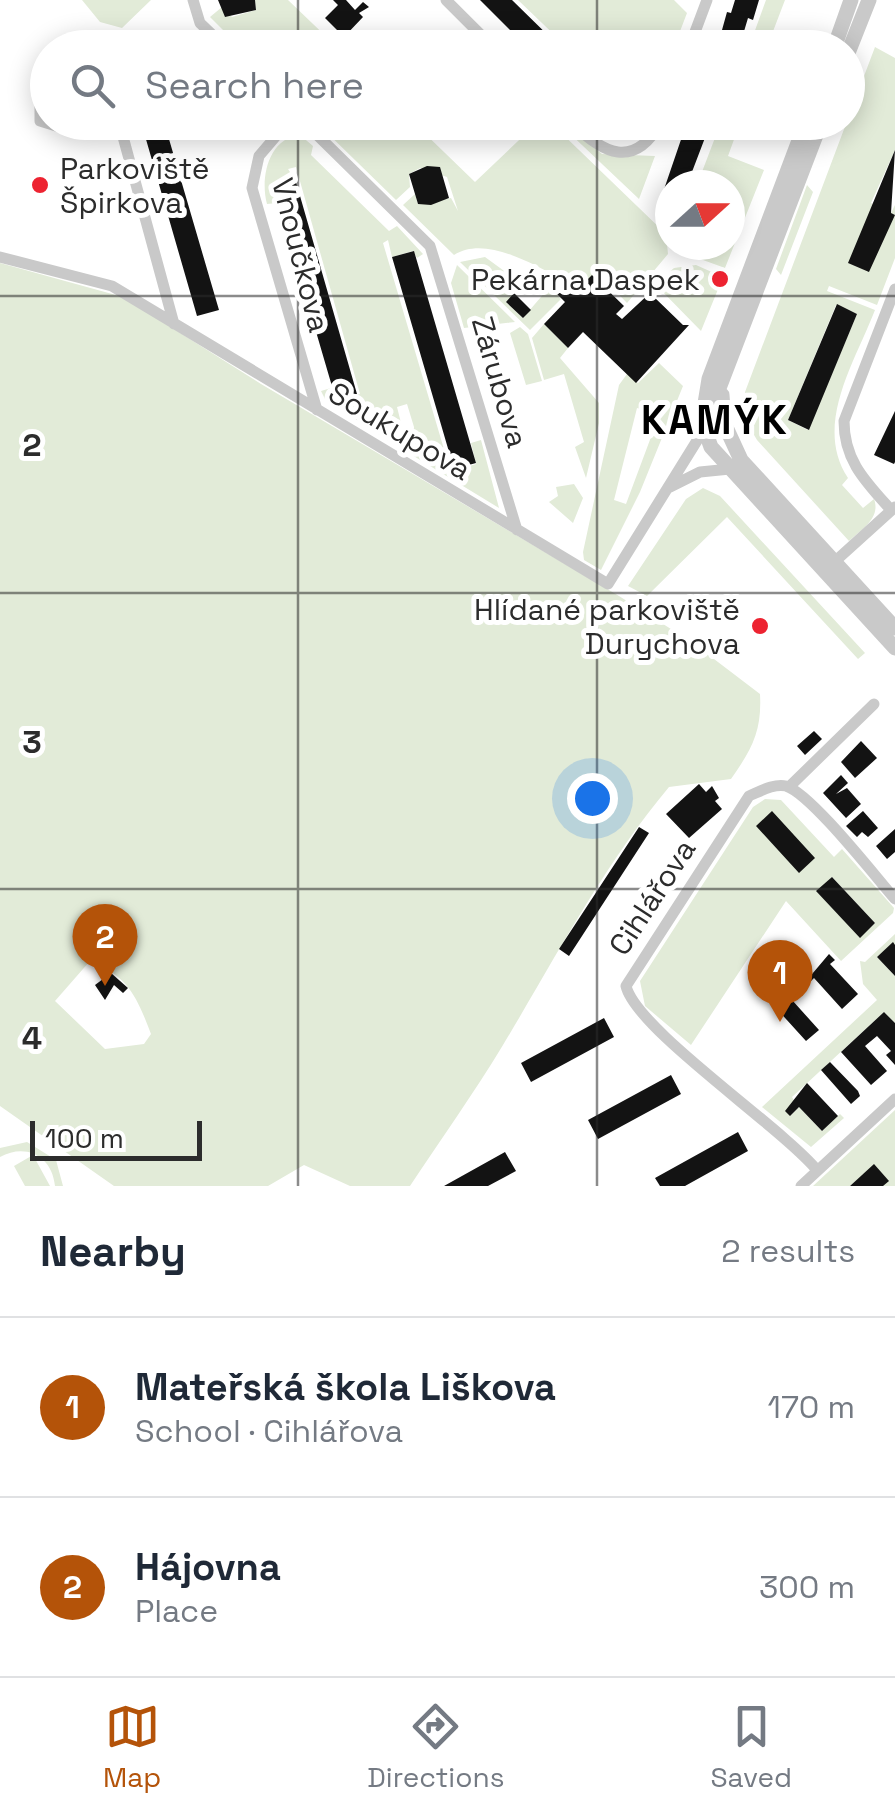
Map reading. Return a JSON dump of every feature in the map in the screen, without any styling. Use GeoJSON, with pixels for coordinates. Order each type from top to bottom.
{"type":"FeatureCollection","features":[{"type":"Feature","properties":{"kind":"street"},"geometry":{"type":"LineString","coordinates":[[192,0],[200,23],[207,30]]}},
{"type":"Feature","properties":{"kind":"street"},"geometry":{"type":"LineString","coordinates":[[446,0],[476,30]]}},
{"type":"Feature","properties":{"kind":"street"},"geometry":{"type":"LineString","coordinates":[[696,30],[707,0]]}},
{"type":"Feature","properties":{"kind":"street"},"geometry":{"type":"LineString","coordinates":[[840,30],[851,0]]}},
{"type":"Feature","properties":{"kind":"street"},"geometry":{"type":"LineString","coordinates":[[857,30],[869,0]]}},
{"type":"Feature","properties":{"kind":"street"},"geometry":{"type":"LineString","coordinates":[[124,140],[174,324]]}},
{"type":"Feature","properties":{"kind":"street","name":"Vnoučkova"},"geometry":{"type":"LineString","coordinates":[[272,140],[258,156],[252,188],[317,410]]}},
{"type":"Feature","properties":{"kind":"street","name":"Zárubova"},"geometry":{"type":"LineString","coordinates":[[322,140],[430,246],[517,530]]}},
{"type":"Feature","properties":{"kind":"street"},"geometry":{"type":"LineString","coordinates":[[589,140],[613,153],[633,151],[650,140]]}},
{"type":"Feature","properties":{"kind":"street"},"geometry":{"type":"LineString","coordinates":[[799,140],[709,379],[702,404],[703,430],[829,567],[895,648]]}},
{"type":"Feature","properties":{"kind":"street"},"geometry":{"type":"LineString","coordinates":[[703,430],[815,140]]}},
{"type":"Feature","properties":{"kind":"street","name":"Soukupova"},"geometry":{"type":"LineString","coordinates":[[0,257],[112,286],[608,584],[703,430]]}},
{"type":"Feature","properties":{"kind":"street"},"geometry":{"type":"LineString","coordinates":[[829,567],[893,508],[852,464],[844,443],[844,422],[892,308],[895,288]]}},
{"type":"Feature","properties":{"kind":"street"},"geometry":{"type":"LineString","coordinates":[[722,386],[724,423],[735,465]]}},
{"type":"Feature","properties":{"kind":"street"},"geometry":{"type":"LineString","coordinates":[[666,489],[700,472],[735,465]]}},
{"type":"Feature","properties":{"kind":"street"},"geometry":{"type":"LineString","coordinates":[[829,567],[895,628]]}},
{"type":"Feature","properties":{"kind":"street","name":"Cihlářova"},"geometry":{"type":"LineString","coordinates":[[817,1170],[788,1140],[651,1025],[630,1003],[626,986],[748,796],[778,785],[789,787],[874,704]]}},
{"type":"Feature","properties":{"kind":"street"},"geometry":{"type":"LineString","coordinates":[[789,787],[895,899]]}},
{"type":"Feature","properties":{"kind":"street"},"geometry":{"type":"LineString","coordinates":[[801,1186],[895,1099]]}},
{"type":"Feature","properties":{"kind":"green space"},"geometry":{"type":"Polygon","coordinates":[[[82,0],[151,0],[122,28],[100,22],[82,0]]]}},
{"type":"Feature","properties":{"kind":"green space"},"geometry":{"type":"Polygon","coordinates":[[[255,0],[288,0],[319,30],[223,30],[210,17],[222,7],[232,17],[256,10],[255,0]]]}},
{"type":"Feature","properties":{"kind":"green space"},"geometry":{"type":"Polygon","coordinates":[[[518,0],[674,0],[687,13],[680,30],[549,30],[518,0]]]}},
{"type":"Feature","properties":{"kind":"green space"},"geometry":{"type":"Polygon","coordinates":[[[766,0],[785,0],[774,30],[755,30],[766,0]]]}},
{"type":"Feature","properties":{"kind":"green space"},"geometry":{"type":"Polygon","coordinates":[[[875,47],[895,58],[895,150],[871,203],[891,213],[895,205],[895,258],[877,305],[829,286],[827,291],[875,310],[841,394],[835,437],[838,458],[848,478],[842,485],[863,508],[874,499],[875,512],[869,523],[849,541],[757,440],[747,423],[745,392],[840,140],[865,140],[865,74],[875,47]],[[836,305],[788,420],[808,430],[857,314],[836,305]]]}},
{"type":"Feature","properties":{"kind":"green space"},"geometry":{"type":"Polygon","coordinates":[[[286,140],[306,140],[313,146],[311,155],[389,231],[397,226],[423,254],[417,258],[413,251],[392,257],[388,240],[383,243],[446,456],[454,471],[476,464],[471,443],[481,440],[499,508],[412,455],[414,427],[407,404],[397,407],[404,435],[395,445],[325,399],[321,391],[331,388],[335,401],[360,394],[296,167],[288,169],[296,181],[273,188],[277,203],[267,204],[266,172],[286,140]]]}},
{"type":"Feature","properties":{"kind":"green space"},"geometry":{"type":"Polygon","coordinates":[[[334,140],[432,140],[475,182],[519,140],[569,140],[655,223],[655,260],[663,260],[627,303],[597,272],[574,293],[559,279],[551,288],[561,299],[530,330],[460,262],[485,257],[515,279],[515,293],[506,302],[523,318],[558,277],[520,258],[492,250],[479,248],[454,255],[403,205],[415,194],[418,204],[451,198],[458,211],[447,177],[420,168],[409,174],[410,187],[396,200],[334,140]]]}},
{"type":"Feature","properties":{"kind":"green space"},"geometry":{"type":"Polygon","coordinates":[[[577,140],[585,140],[602,154],[655,156],[639,199],[577,140]]]}},
{"type":"Feature","properties":{"kind":"green space"},"geometry":{"type":"Polygon","coordinates":[[[714,140],[734,140],[728,156],[764,170],[745,218],[745,170],[703,170],[714,140]]]}},
{"type":"Feature","properties":{"kind":"green space"},"geometry":{"type":"Polygon","coordinates":[[[807,185],[813,192],[781,275],[776,269],[807,185]]]}},
{"type":"Feature","properties":{"kind":"green space"},"geometry":{"type":"Polygon","coordinates":[[[703,260],[728,260],[725,268],[703,260]]]}},
{"type":"Feature","properties":{"kind":"green space"},"geometry":{"type":"Polygon","coordinates":[[[0,263],[123,297],[261,384],[619,596],[693,643],[760,694],[754,739],[731,779],[669,787],[645,817],[601,880],[492,1063],[410,1186],[350,1186],[304,1165],[268,1186],[114,1186],[0,1106],[0,263]],[[90,961],[55,1001],[105,1049],[144,1044],[151,1034],[136,999],[122,981],[90,961]]]}},
{"type":"Feature","properties":{"kind":"green space"},"geometry":{"type":"Polygon","coordinates":[[[457,265],[515,322],[464,328],[451,283],[457,265]]]}},
{"type":"Feature","properties":{"kind":"green space"},"geometry":{"type":"Polygon","coordinates":[[[696,265],[723,277],[701,331],[655,284],[674,268],[696,265]]]}},
{"type":"Feature","properties":{"kind":"green space"},"geometry":{"type":"Polygon","coordinates":[[[544,324],[568,348],[560,358],[599,403],[599,423],[586,478],[575,447],[584,442],[564,374],[544,380],[532,338],[544,324]]]}},
{"type":"Feature","properties":{"kind":"green space"},"geometry":{"type":"Polygon","coordinates":[[[520,327],[528,334],[542,381],[526,385],[510,333],[520,327]]]}},
{"type":"Feature","properties":{"kind":"green space"},"geometry":{"type":"Polygon","coordinates":[[[659,363],[683,386],[640,492],[601,570],[584,560],[583,552],[619,385],[627,374],[638,383],[659,363]],[[637,408],[614,500],[626,504],[657,421],[654,413],[637,408]]]}},
{"type":"Feature","properties":{"kind":"green space"},"geometry":{"type":"Polygon","coordinates":[[[574,484],[583,498],[573,523],[549,502],[558,496],[556,487],[574,484]]]}},
{"type":"Feature","properties":{"kind":"green space"},"geometry":{"type":"Polygon","coordinates":[[[703,488],[720,496],[865,653],[858,659],[727,517],[647,596],[628,586],[686,499],[703,488]]]}},
{"type":"Feature","properties":{"kind":"green space"},"geometry":{"type":"Polygon","coordinates":[[[765,799],[781,800],[834,857],[842,849],[894,908],[893,913],[841,961],[786,901],[691,1045],[645,1006],[640,981],[753,807],[765,799]],[[832,877],[817,892],[860,937],[875,923],[832,877]]]}},
{"type":"Feature","properties":{"kind":"green space"},"geometry":{"type":"Polygon","coordinates":[[[895,934],[895,945],[877,957],[895,976],[895,1023],[884,1012],[792,1097],[795,1102],[790,1116],[799,1107],[822,1131],[840,1114],[844,1118],[811,1147],[762,1107],[877,1000],[863,984],[860,961],[865,962],[895,934]]]}},
{"type":"Feature","properties":{"kind":"green space"},"geometry":{"type":"Polygon","coordinates":[[[895,1110],[895,1186],[883,1186],[888,1180],[874,1165],[850,1186],[813,1186],[895,1110]]]}},
{"type":"Feature","properties":{"kind":"green space"},"geometry":{"type":"Polygon","coordinates":[[[27,1142],[56,1160],[63,1186],[55,1186],[49,1167],[36,1155],[19,1151],[0,1157],[0,1148],[27,1142]]]}},
{"type":"Feature","properties":{"kind":"green space"},"geometry":{"type":"Polygon","coordinates":[[[33,1155],[50,1186],[25,1186],[14,1166],[33,1155]]]}},
{"type":"Feature","properties":{"kind":"building"},"geometry":{"type":"Polygon","coordinates":[[[218,0],[255,0],[256,10],[225,17],[218,0]]]}},
{"type":"Feature","properties":{"kind":"building"},"geometry":{"type":"Polygon","coordinates":[[[333,0],[346,0],[355,10],[363,2],[369,7],[359,13],[363,17],[351,30],[337,30],[325,18],[338,5],[333,0]]]}},
{"type":"Feature","properties":{"kind":"building"},"geometry":{"type":"Polygon","coordinates":[[[480,0],[512,0],[543,30],[510,30],[480,0]]]}},
{"type":"Feature","properties":{"kind":"building"},"geometry":{"type":"Polygon","coordinates":[[[735,0],[759,0],[753,20],[748,18],[744,30],[722,30],[727,12],[731,13],[735,0]]]}},
{"type":"Feature","properties":{"kind":"building"},"geometry":{"type":"Polygon","coordinates":[[[146,140],[169,140],[219,310],[197,316],[146,140]]]}},
{"type":"Feature","properties":{"kind":"building"},"geometry":{"type":"Polygon","coordinates":[[[681,140],[704,140],[693,170],[671,170],[681,140]]]}},
{"type":"Feature","properties":{"kind":"building"},"geometry":{"type":"Polygon","coordinates":[[[895,150],[891,213],[895,215],[869,272],[848,263],[895,150]]]}},
{"type":"Feature","properties":{"kind":"building"},"geometry":{"type":"Polygon","coordinates":[[[427,166],[440,167],[449,198],[431,205],[418,204],[409,174],[427,166]]]}},
{"type":"Feature","properties":{"kind":"building"},"geometry":{"type":"Polygon","coordinates":[[[296,182],[357,394],[336,400],[274,188],[296,182]]]}},
{"type":"Feature","properties":{"kind":"building"},"geometry":{"type":"Polygon","coordinates":[[[414,251],[476,463],[454,469],[392,257],[414,251]]]}},
{"type":"Feature","properties":{"kind":"building"},"geometry":{"type":"Polygon","coordinates":[[[592,275],[624,306],[616,314],[622,319],[652,291],[683,325],[689,325],[636,383],[583,332],[568,348],[544,324],[565,302],[551,288],[559,279],[574,293],[592,275]]]}},
{"type":"Feature","properties":{"kind":"building"},"geometry":{"type":"Polygon","coordinates":[[[514,293],[531,310],[523,318],[506,302],[514,293]]]}},
{"type":"Feature","properties":{"kind":"building"},"geometry":{"type":"Polygon","coordinates":[[[837,304],[857,314],[809,430],[788,420],[837,304]]]}},
{"type":"Feature","properties":{"kind":"building"},"geometry":{"type":"Polygon","coordinates":[[[895,411],[895,462],[894,464],[874,455],[895,411]]]}},
{"type":"Feature","properties":{"kind":"building"},"geometry":{"type":"Polygon","coordinates":[[[814,731],[822,739],[805,755],[797,746],[814,731]]]}},
{"type":"Feature","properties":{"kind":"building"},"geometry":{"type":"Polygon","coordinates":[[[861,741],[877,758],[855,778],[841,762],[861,741]]]}},
{"type":"Feature","properties":{"kind":"building"},"geometry":{"type":"Polygon","coordinates":[[[841,775],[848,783],[836,794],[847,788],[861,804],[846,818],[823,793],[841,775]]]}},
{"type":"Feature","properties":{"kind":"building"},"geometry":{"type":"Polygon","coordinates":[[[699,784],[706,792],[712,786],[719,798],[715,801],[722,809],[689,838],[666,814],[699,784]]]}},
{"type":"Feature","properties":{"kind":"building"},"geometry":{"type":"Polygon","coordinates":[[[772,811],[815,858],[799,873],[756,826],[772,811]]]}},
{"type":"Feature","properties":{"kind":"building"},"geometry":{"type":"Polygon","coordinates":[[[863,811],[878,828],[868,837],[862,832],[857,837],[846,826],[863,811]]]}},
{"type":"Feature","properties":{"kind":"building"},"geometry":{"type":"Polygon","coordinates":[[[639,827],[649,833],[569,956],[559,949],[639,827]]]}},
{"type":"Feature","properties":{"kind":"building"},"geometry":{"type":"Polygon","coordinates":[[[895,829],[895,852],[887,859],[876,846],[895,829]]]}},
{"type":"Feature","properties":{"kind":"building"},"geometry":{"type":"Polygon","coordinates":[[[832,877],[875,923],[860,938],[816,891],[832,877]]]}},
{"type":"Feature","properties":{"kind":"building"},"geometry":{"type":"Polygon","coordinates":[[[89,934],[101,940],[95,951],[83,946],[89,934]]]}},
{"type":"Feature","properties":{"kind":"building"},"geometry":{"type":"Polygon","coordinates":[[[893,942],[895,945],[895,976],[877,957],[893,942]]]}},
{"type":"Feature","properties":{"kind":"building"},"geometry":{"type":"Polygon","coordinates":[[[780,950],[807,980],[829,954],[835,960],[830,964],[858,994],[842,1009],[814,978],[792,1000],[819,1030],[806,1041],[776,1008],[795,992],[767,962],[780,950]]]}},
{"type":"Feature","properties":{"kind":"building"},"geometry":{"type":"Polygon","coordinates":[[[111,973],[128,988],[123,993],[114,985],[105,1000],[95,985],[111,973]]]}},
{"type":"Feature","properties":{"kind":"building"},"geometry":{"type":"Polygon","coordinates":[[[884,1012],[895,1023],[895,1065],[886,1055],[891,1051],[877,1036],[865,1046],[887,1071],[871,1085],[841,1052],[884,1012]]]}},
{"type":"Feature","properties":{"kind":"building"},"geometry":{"type":"Polygon","coordinates":[[[604,1018],[614,1037],[531,1082],[521,1063],[604,1018]]]}},
{"type":"Feature","properties":{"kind":"building"},"geometry":{"type":"Polygon","coordinates":[[[830,1062],[858,1091],[860,1096],[851,1104],[821,1070],[830,1062]]]}},
{"type":"Feature","properties":{"kind":"building"},"geometry":{"type":"Polygon","coordinates":[[[671,1075],[681,1094],[598,1139],[588,1120],[671,1075]]]}},
{"type":"Feature","properties":{"kind":"building"},"geometry":{"type":"Polygon","coordinates":[[[807,1083],[838,1116],[822,1131],[799,1107],[790,1116],[785,1111],[807,1083]]]}},
{"type":"Feature","properties":{"kind":"building"},"geometry":{"type":"Polygon","coordinates":[[[738,1132],[748,1151],[685,1186],[660,1186],[655,1178],[738,1132]]]}},
{"type":"Feature","properties":{"kind":"building"},"geometry":{"type":"Polygon","coordinates":[[[505,1152],[516,1171],[488,1186],[444,1186],[505,1152]]]}},
{"type":"Feature","properties":{"kind":"building"},"geometry":{"type":"Polygon","coordinates":[[[874,1164],[889,1181],[883,1186],[850,1186],[874,1164]]]}},
{"type":"Feature","properties":{"kind":"place","name":"Parkoviště Špirkova"},"geometry":{"type":"Point","coordinates":[40,185]}},
{"type":"Feature","properties":{"kind":"place","name":"Pekárna Daspek"},"geometry":{"type":"Point","coordinates":[720,279]}},
{"type":"Feature","properties":{"kind":"place","name":"Hlídané parkoviště Durychova"},"geometry":{"type":"Point","coordinates":[760,626]}},
{"type":"Feature","properties":{"kind":"place","name":"Hájovna"},"geometry":{"type":"Point","coordinates":[105,986]}},
{"type":"Feature","properties":{"kind":"place","name":"Mateřská škola Liškova"},"geometry":{"type":"Point","coordinates":[780,1022]}},
{"type":"Feature","properties":{"kind":"district","name":"KAMÝK"},"geometry":{"type":"Point","coordinates":[715,420]}}]}
